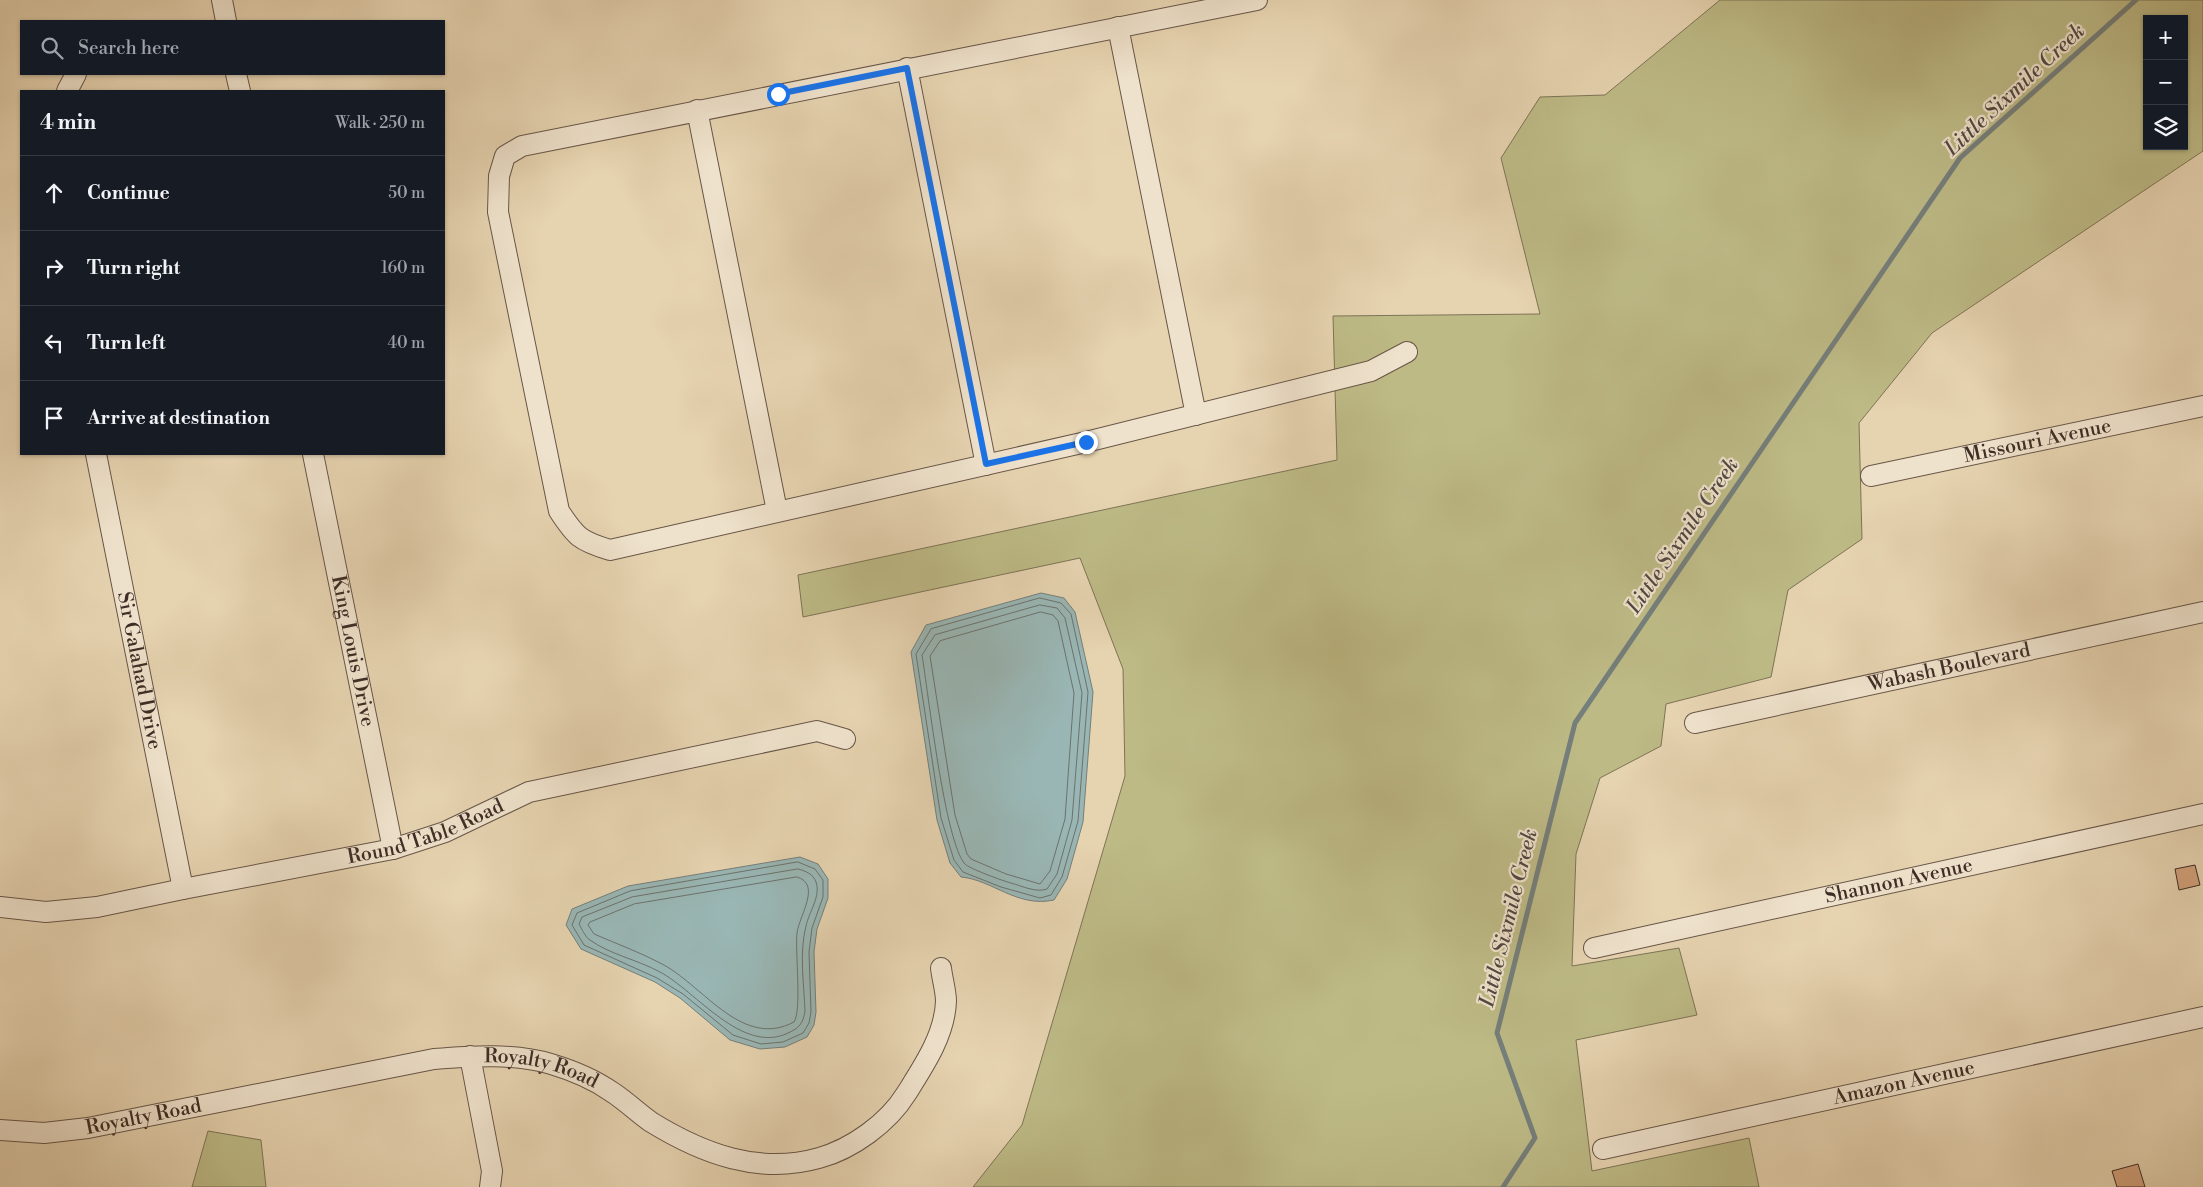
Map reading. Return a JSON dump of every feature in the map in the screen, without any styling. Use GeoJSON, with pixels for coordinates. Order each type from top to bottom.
{"type":"FeatureCollection","features":[{"type":"Feature","properties":{"kind":"street"},"geometry":{"type":"LineString","coordinates":[[222,0],[226,20]]}},
{"type":"Feature","properties":{"kind":"street"},"geometry":{"type":"LineString","coordinates":[[1257,0],[522,146],[505,156],[499,176],[500,221],[559,511],[572,532],[587,543],[610,550],[1196,415],[1371,371],[1407,352]]}},
{"type":"Feature","properties":{"kind":"street"},"geometry":{"type":"LineString","coordinates":[[1118,27],[1196,415]]}},
{"type":"Feature","properties":{"kind":"street"},"geometry":{"type":"LineString","coordinates":[[907,68],[986,464]]}},
{"type":"Feature","properties":{"kind":"street"},"geometry":{"type":"LineString","coordinates":[[68,90],[76,75]]}},
{"type":"Feature","properties":{"kind":"street"},"geometry":{"type":"LineString","coordinates":[[236,75],[240,90]]}},
{"type":"Feature","properties":{"kind":"street"},"geometry":{"type":"LineString","coordinates":[[697,110],[777,512]]}},
{"type":"Feature","properties":{"kind":"street","name":"Missouri Avenue"},"geometry":{"type":"LineString","coordinates":[[1871,476],[2203,406]]}},
{"type":"Feature","properties":{"kind":"street","name":"Sir Galahad Drive"},"geometry":{"type":"LineString","coordinates":[[96,455],[183,888]]}},
{"type":"Feature","properties":{"kind":"street","name":"King Louis Drive"},"geometry":{"type":"LineString","coordinates":[[313,455],[393,850]]}},
{"type":"Feature","properties":{"kind":"street","name":"Wabash Boulevard"},"geometry":{"type":"LineString","coordinates":[[1695,723],[2203,612]]}},
{"type":"Feature","properties":{"kind":"street","name":"Round Table Road"},"geometry":{"type":"LineString","coordinates":[[0,908],[46,912],[97,907],[183,888],[393,850],[445,832],[529,792],[818,731],[845,739]]}},
{"type":"Feature","properties":{"kind":"street","name":"Shannon Avenue"},"geometry":{"type":"LineString","coordinates":[[1594,948],[2203,814]]}},
{"type":"Feature","properties":{"kind":"street","name":"Royalty Road"},"geometry":{"type":"LineString","coordinates":[[0,1130],[44,1133],[88,1128],[434,1059],[470,1056],[519,1057],[551,1064],[585,1077],[611,1091],[650,1121],[711,1153],[745,1163],[774,1166],[804,1162],[835,1154],[862,1138],[901,1102],[922,1069],[938,1036],[946,1001],[941,968]]}},
{"type":"Feature","properties":{"kind":"street","name":"Amazon Avenue"},"geometry":{"type":"LineString","coordinates":[[1603,1149],[2203,1017]]}},
{"type":"Feature","properties":{"kind":"street"},"geometry":{"type":"LineString","coordinates":[[470,1056],[492,1171],[490,1187]]}},
{"type":"Feature","properties":{"kind":"shaded area"},"geometry":{"type":"Polygon","coordinates":[[[1720,0],[2203,0],[2203,151],[1932,333],[1859,423],[1862,539],[1788,590],[1771,677],[1666,704],[1661,746],[1600,778],[1576,854],[1572,966],[1679,948],[1697,1015],[1576,1040],[1592,1171],[1749,1138],[1759,1187],[973,1187],[1022,1125],[1125,776],[1123,669],[1080,558],[803,617],[798,575],[1337,460],[1333,316],[1540,314],[1501,158],[1540,97],[1605,95],[1720,0]]]}},
{"type":"Feature","properties":{"kind":"shaded area"},"geometry":{"type":"Polygon","coordinates":[[[208,1131],[261,1140],[266,1187],[192,1187],[208,1131]]]}},
{"type":"Feature","properties":{"kind":"water"},"geometry":{"type":"Polygon","coordinates":[[[1041,593],[1064,598],[1075,612],[1093,692],[1083,822],[1067,879],[1054,900],[1041,901],[1017,897],[973,879],[961,877],[950,863],[937,820],[911,652],[926,625],[1041,593]]]}},
{"type":"Feature","properties":{"kind":"water"},"geometry":{"type":"Polygon","coordinates":[[[800,857],[818,864],[828,879],[828,898],[817,929],[814,952],[816,1012],[814,1025],[807,1037],[785,1047],[760,1049],[730,1040],[680,998],[655,982],[581,949],[566,925],[572,909],[628,886],[800,857]]]}},
{"type":"Feature","properties":{"kind":"building"},"geometry":{"type":"Polygon","coordinates":[[[2195,865],[2200,885],[2179,890],[2175,869],[2195,865]]]}},
{"type":"Feature","properties":{"kind":"building"},"geometry":{"type":"Polygon","coordinates":[[[2138,1164],[2145,1187],[2117,1187],[2112,1171],[2138,1164]]]}},
{"type":"Feature","properties":{"kind":"waterway","name":"Little Sixmile Creek"},"geometry":{"type":"LineString","coordinates":[[1503,1187],[1535,1138],[1497,1033],[1575,723],[1960,158],[2136,0]]}},
{"type":"Feature","properties":{"kind":"route"},"geometry":{"type":"LineString","coordinates":[[778,94],[907,68],[986,464],[1086,442]]}}]}
